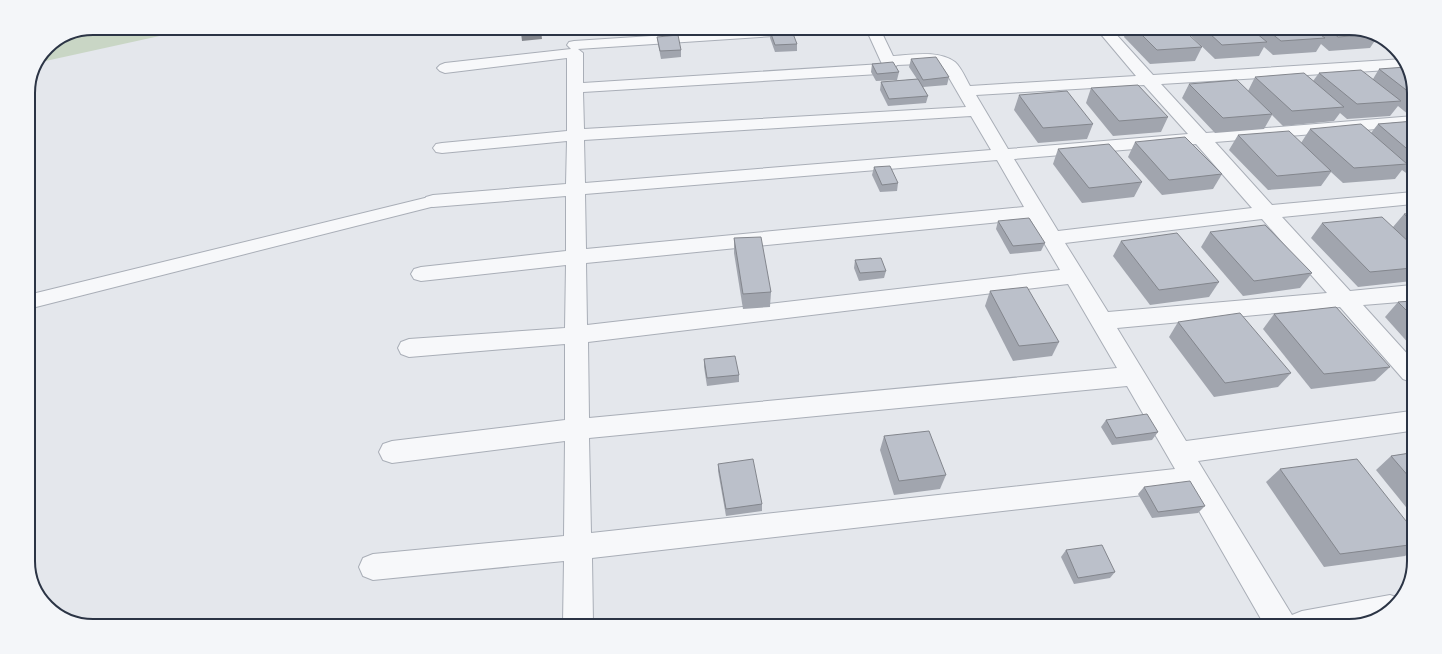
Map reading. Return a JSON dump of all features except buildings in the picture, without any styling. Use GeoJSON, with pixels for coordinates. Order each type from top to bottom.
{"type":"FeatureCollection","features":[{"type":"Feature","properties":{"kind":"street"},"geometry":{"type":"LineString","coordinates":[[574,35],[578,619]]}},
{"type":"Feature","properties":{"kind":"street"},"geometry":{"type":"LineString","coordinates":[[445,68],[575,49],[741,35]]}},
{"type":"Feature","properties":{"kind":"street"},"geometry":{"type":"LineString","coordinates":[[575,88],[887,68],[890,64],[876,35]]}},
{"type":"Feature","properties":{"kind":"street"},"geometry":{"type":"LineString","coordinates":[[1109,35],[1407,369]]}},
{"type":"Feature","properties":{"kind":"street"},"geometry":{"type":"LineString","coordinates":[[888,61],[929,58],[941,61],[950,66],[1278,619]]}},
{"type":"Feature","properties":{"kind":"street"},"geometry":{"type":"LineString","coordinates":[[965,91],[1399,64]]}},
{"type":"Feature","properties":{"kind":"street"},"geometry":{"type":"LineString","coordinates":[[442,148],[576,135],[976,111]]}},
{"type":"Feature","properties":{"kind":"street"},"geometry":{"type":"LineString","coordinates":[[433,201],[1407,122]]}},
{"type":"Feature","properties":{"kind":"street"},"geometry":{"type":"LineString","coordinates":[[1052,238],[1267,212],[1407,199]]}},
{"type":"Feature","properties":{"kind":"street"},"geometry":{"type":"LineString","coordinates":[[422,274],[576,257],[1037,212]]}},
{"type":"Feature","properties":{"kind":"street"},"geometry":{"type":"LineString","coordinates":[[409,348],[577,335],[1075,276]]}},
{"type":"Feature","properties":{"kind":"street"},"geometry":{"type":"LineString","coordinates":[[1102,321],[1407,293]]}},
{"type":"Feature","properties":{"kind":"street"},"geometry":{"type":"LineString","coordinates":[[392,452],[577,429],[1134,376]]}},
{"type":"Feature","properties":{"kind":"street"},"geometry":{"type":"LineString","coordinates":[[1180,453],[1407,422]]}},
{"type":"Feature","properties":{"kind":"street"},"geometry":{"type":"LineString","coordinates":[[373,567],[578,547],[1195,478]]}},
{"type":"Feature","properties":{"kind":"street"},"geometry":{"type":"LineString","coordinates":[[1338,619],[1376,612]]}},
{"type":"Feature","properties":{"kind":"lane"},"geometry":{"type":"LineString","coordinates":[[35,300],[433,201]]}},
{"type":"Feature","properties":{"kind":"green space"},"geometry":{"type":"Polygon","coordinates":[[[164,35],[45,61],[52,52],[61,45],[71,39],[82,36],[164,35]]]}}]}
